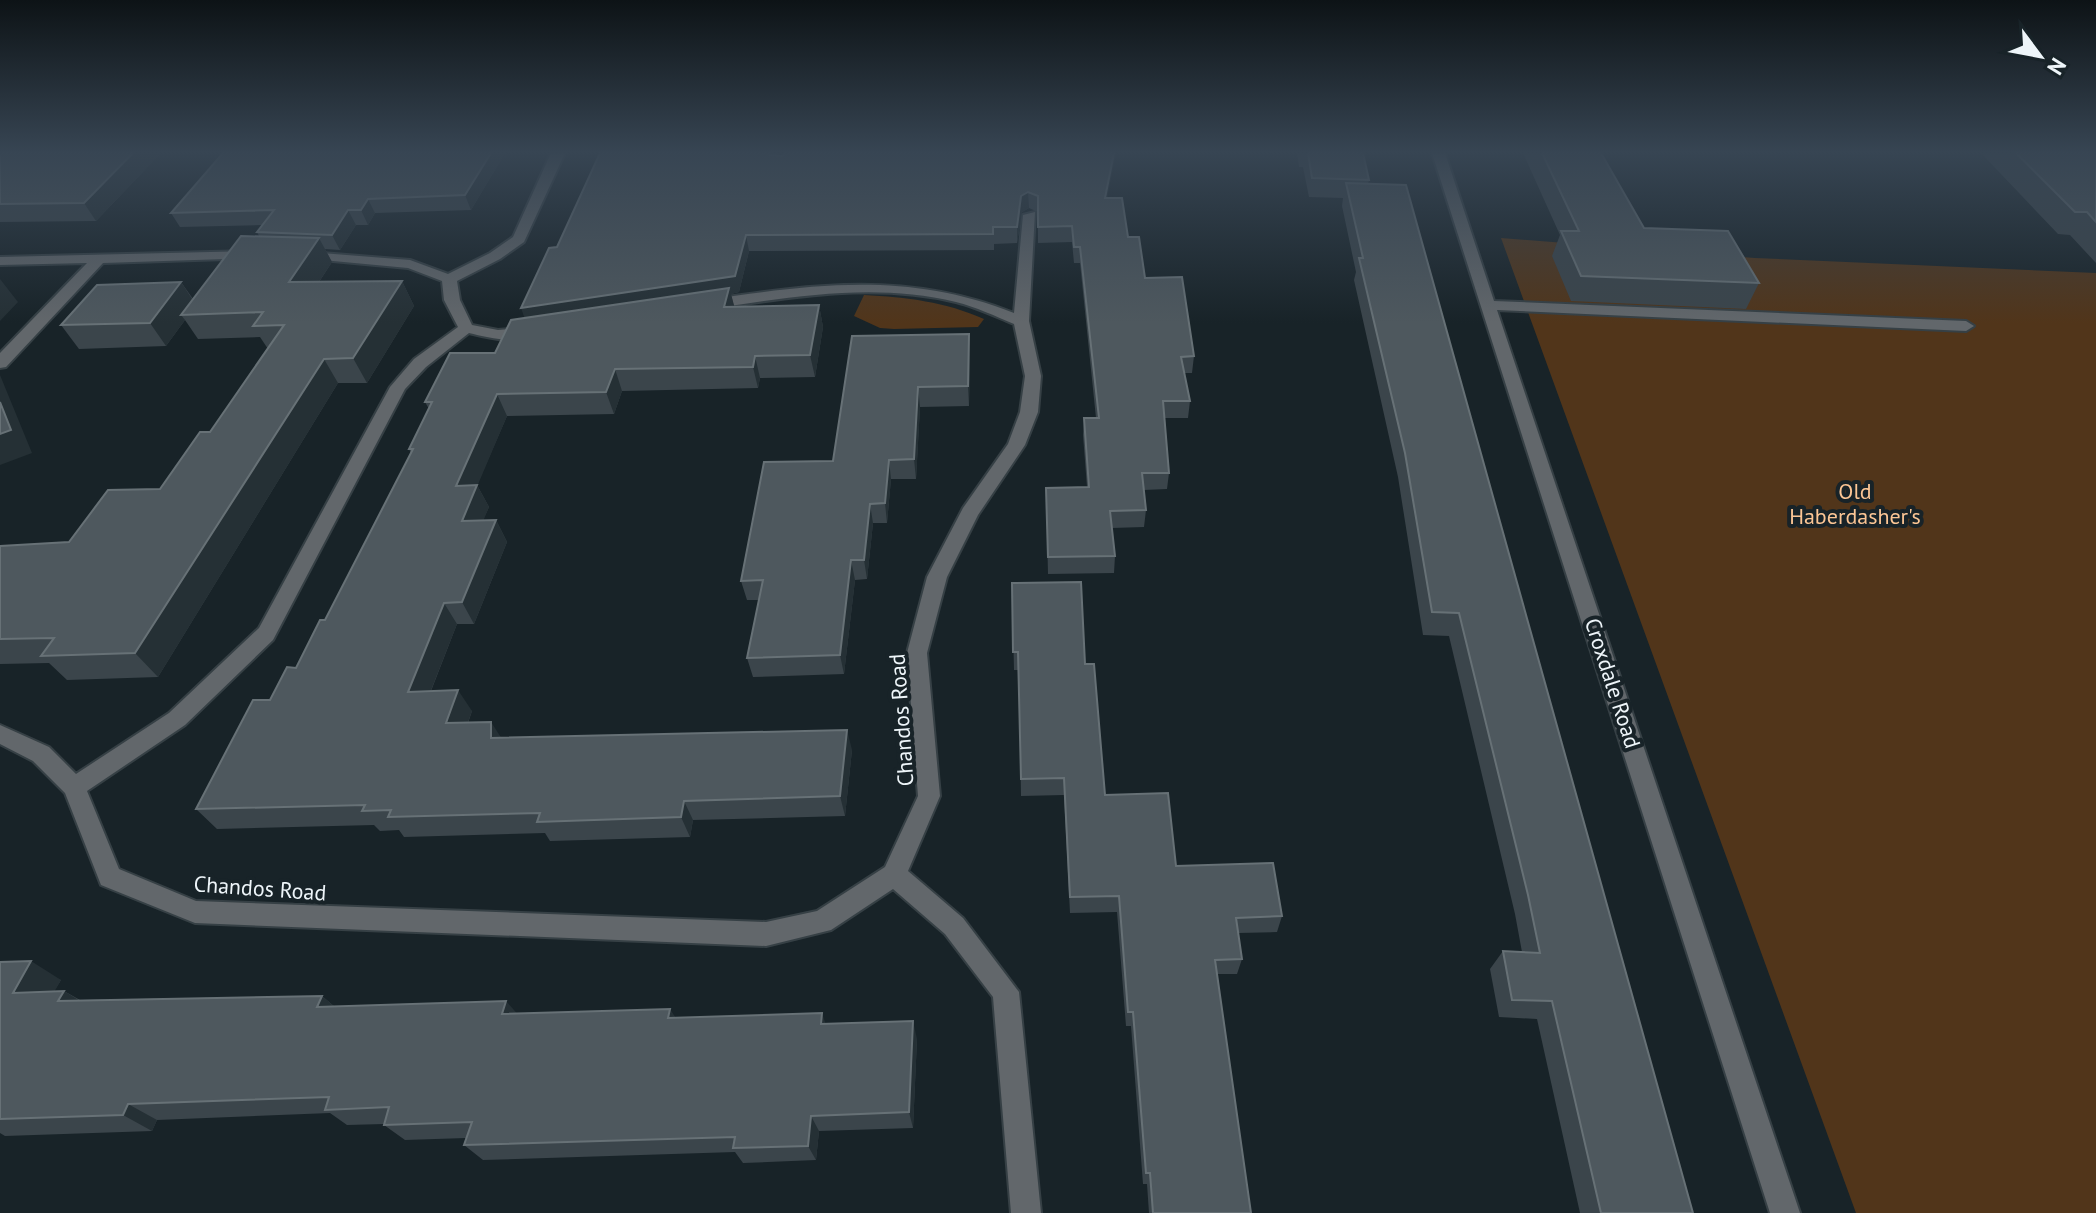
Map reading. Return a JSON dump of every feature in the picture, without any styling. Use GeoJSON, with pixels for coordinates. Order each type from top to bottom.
{"type":"FeatureCollection","features":[{"type":"Feature","properties":{"kind":"street"},"geometry":{"type":"LineString","coordinates":[[0,261],[278,254],[398,262],[449,279],[495,256],[519,239],[532,210]]}},
{"type":"Feature","properties":{"kind":"street","name":"Croxdale Road"},"geometry":{"type":"LineString","coordinates":[[1456,210],[1785,1213]]}},
{"type":"Feature","properties":{"kind":"street","name":"Chandos Road"},"geometry":{"type":"LineString","coordinates":[[74,787],[110,877],[195,912],[766,934],[822,922],[894,875],[929,796],[917,653],[937,577],[970,513],[1016,445],[1029,412],[1033,376],[1021,321],[1030,215]]}},
{"type":"Feature","properties":{"kind":"street"},"geometry":{"type":"LineString","coordinates":[[0,363],[100,258]]}},
{"type":"Feature","properties":{"kind":"street"},"geometry":{"type":"LineString","coordinates":[[449,279],[452,300],[466,328]]}},
{"type":"Feature","properties":{"kind":"street"},"geometry":{"type":"LineString","coordinates":[[690,308],[813,289],[868,285],[913,289],[964,300],[1021,321]]}},
{"type":"Feature","properties":{"kind":"street"},"geometry":{"type":"LineString","coordinates":[[1486,305],[1966,326]]}},
{"type":"Feature","properties":{"kind":"street"},"geometry":{"type":"LineString","coordinates":[[0,734],[41,754],[74,787],[177,719],[266,634],[398,387],[420,363],[466,328],[498,335],[552,329]]}},
{"type":"Feature","properties":{"kind":"street"},"geometry":{"type":"LineString","coordinates":[[894,875],[954,926],[1006,992],[1026,1213]]}},
{"type":"Feature","properties":{"kind":"green space","name":"Old Haberdasher's"},"geometry":{"type":"Polygon","coordinates":[[[1501,238],[1755,258],[2096,273],[2096,1213],[1856,1213],[1501,238]]]}},
{"type":"Feature","properties":{"kind":"green space"},"geometry":{"type":"Polygon","coordinates":[[[864,295],[926,301],[984,319],[978,327],[880,328],[854,316],[864,295]]]}},
{"type":"Feature","properties":{"kind":"building"},"geometry":{"type":"Polygon","coordinates":[[[174,210],[361,210],[348,210],[332,235],[257,232],[274,210],[171,213],[174,210]]]}},
{"type":"Feature","properties":{"kind":"building"},"geometry":{"type":"Polygon","coordinates":[[[574,210],[1019,210],[1017,227],[993,227],[993,234],[746,235],[735,276],[521,308],[549,248],[557,247],[574,210]]]}},
{"type":"Feature","properties":{"kind":"building"},"geometry":{"type":"Polygon","coordinates":[[[1038,210],[1124,210],[1128,237],[1139,237],[1145,278],[1182,277],[1194,356],[1181,357],[1190,401],[1163,401],[1169,473],[1142,473],[1146,510],[1110,511],[1115,556],[1048,557],[1046,488],[1089,487],[1084,418],[1099,418],[1080,247],[1074,247],[1072,226],[1038,227],[1038,210]]]}},
{"type":"Feature","properties":{"kind":"building"},"geometry":{"type":"Polygon","coordinates":[[[1352,210],[1413,210],[1693,1213],[1601,1213],[1552,1001],[1512,1000],[1503,951],[1540,953],[1459,613],[1432,612],[1405,453],[1359,258],[1363,258],[1352,210]]]}},
{"type":"Feature","properties":{"kind":"building"},"geometry":{"type":"Polygon","coordinates":[[[1569,210],[1633,210],[1644,228],[1728,231],[1759,283],[1581,276],[1561,231],[1579,231],[1569,210]]]}},
{"type":"Feature","properties":{"kind":"building"},"geometry":{"type":"Polygon","coordinates":[[[2073,210],[2096,210],[2096,222],[2087,212],[2073,210]]]}},
{"type":"Feature","properties":{"kind":"building"},"geometry":{"type":"Polygon","coordinates":[[[241,236],[319,238],[289,282],[402,281],[353,358],[324,359],[135,653],[41,656],[54,638],[0,639],[0,546],[69,542],[108,490],[160,489],[200,432],[210,432],[284,325],[253,326],[263,312],[181,315],[241,236]]]}},
{"type":"Feature","properties":{"kind":"building"},"geometry":{"type":"Polygon","coordinates":[[[181,282],[150,323],[61,325],[97,285],[181,282]]]}},
{"type":"Feature","properties":{"kind":"building"},"geometry":{"type":"Polygon","coordinates":[[[729,288],[724,307],[819,305],[810,355],[755,356],[753,367],[615,369],[606,392],[497,394],[456,486],[477,485],[462,521],[496,520],[462,602],[444,603],[408,692],[458,690],[446,723],[491,722],[491,738],[847,730],[840,796],[684,801],[681,817],[537,822],[540,813],[388,817],[391,810],[362,811],[365,805],[196,809],[253,700],[270,700],[287,667],[296,668],[320,620],[325,620],[413,449],[409,449],[432,402],[425,402],[450,353],[495,353],[511,320],[729,288]]]}},
{"type":"Feature","properties":{"kind":"building"},"geometry":{"type":"Polygon","coordinates":[[[969,334],[968,386],[918,387],[914,459],[889,460],[885,503],[870,504],[864,560],[851,560],[840,655],[747,658],[763,580],[741,581],[764,462],[833,461],[852,336],[969,334]]]}},
{"type":"Feature","properties":{"kind":"building"},"geometry":{"type":"Polygon","coordinates":[[[0,402],[11,430],[0,434],[0,402]]]}},
{"type":"Feature","properties":{"kind":"building"},"geometry":{"type":"Polygon","coordinates":[[[1081,582],[1085,664],[1094,664],[1105,795],[1168,793],[1176,866],[1273,863],[1282,916],[1236,918],[1242,959],[1215,960],[1251,1213],[1153,1213],[1150,1173],[1146,1173],[1133,1012],[1128,1012],[1119,896],[1070,897],[1064,778],[1021,779],[1018,652],[1013,652],[1012,583],[1081,582]]]}},
{"type":"Feature","properties":{"kind":"building"},"geometry":{"type":"Polygon","coordinates":[[[31,961],[13,993],[64,991],[58,1001],[322,996],[317,1007],[506,1001],[502,1014],[670,1009],[668,1018],[822,1013],[821,1024],[913,1021],[909,1112],[811,1116],[808,1146],[733,1148],[735,1137],[464,1145],[472,1122],[384,1125],[389,1107],[325,1110],[329,1097],[128,1104],[123,1115],[0,1119],[0,962],[31,961]]]}}]}
